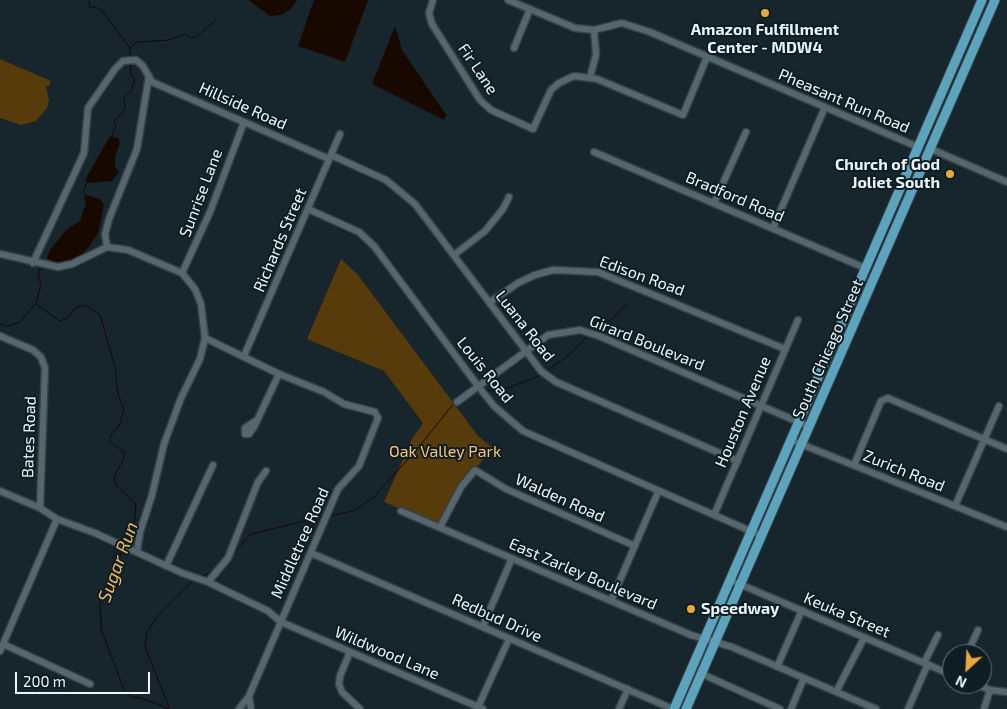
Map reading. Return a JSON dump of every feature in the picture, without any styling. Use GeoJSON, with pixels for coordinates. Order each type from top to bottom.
{"type":"FeatureCollection","features":[{"type":"Feature","properties":{"kind":"main road","name":"South Chicago Street"},"geometry":{"type":"LineString","coordinates":[[674,709],[982,0]]}},
{"type":"Feature","properties":{"kind":"main road","name":"South Chicago Street"},"geometry":{"type":"LineString","coordinates":[[686,709],[900,223],[995,0]]}},
{"type":"Feature","properties":{"kind":"street","name":"Fir Lane"},"geometry":{"type":"LineString","coordinates":[[433,0],[429,13],[432,24],[480,100],[491,110],[533,129],[551,90],[559,82],[574,76],[590,77]]}},
{"type":"Feature","properties":{"kind":"street","name":"Pheasant Run Road"},"geometry":{"type":"LineString","coordinates":[[508,0],[567,26],[594,30],[622,23],[708,57],[918,147]]}},
{"type":"Feature","properties":{"kind":"street"},"geometry":{"type":"LineString","coordinates":[[514,48],[530,10]]}},
{"type":"Feature","properties":{"kind":"street"},"geometry":{"type":"LineString","coordinates":[[594,30],[596,55],[590,77],[682,115],[708,57]]}},
{"type":"Feature","properties":{"kind":"street"},"geometry":{"type":"LineString","coordinates":[[957,58],[968,63]]}},
{"type":"Feature","properties":{"kind":"street","name":"Hillside Road"},"geometry":{"type":"LineString","coordinates":[[33,263],[84,153],[88,108],[92,99],[115,69],[124,61],[136,60],[152,82],[330,157]]}},
{"type":"Feature","properties":{"kind":"street"},"geometry":{"type":"LineString","coordinates":[[107,247],[105,234],[109,219],[139,142],[149,76]]}},
{"type":"Feature","properties":{"kind":"street"},"geometry":{"type":"LineString","coordinates":[[773,228],[825,107]]}},
{"type":"Feature","properties":{"kind":"street","name":"Sunrise Lane"},"geometry":{"type":"LineString","coordinates":[[182,273],[210,212],[244,122]]}},
{"type":"Feature","properties":{"kind":"street"},"geometry":{"type":"LineString","coordinates":[[926,128],[938,133]]}},
{"type":"Feature","properties":{"kind":"street"},"geometry":{"type":"LineString","coordinates":[[714,203],[746,132]]}},
{"type":"Feature","properties":{"kind":"street","name":"Richards Street"},"geometry":{"type":"LineString","coordinates":[[244,356],[340,134]]}},
{"type":"Feature","properties":{"kind":"street"},"geometry":{"type":"LineString","coordinates":[[931,149],[1007,182]]}},
{"type":"Feature","properties":{"kind":"street","name":"Bradford Road"},"geometry":{"type":"LineString","coordinates":[[594,152],[865,268]]}},
{"type":"Feature","properties":{"kind":"street","name":"Luana Road"},"geometry":{"type":"LineString","coordinates":[[330,157],[372,172],[401,190],[415,204],[541,370],[556,382],[738,461]]}},
{"type":"Feature","properties":{"kind":"street"},"geometry":{"type":"LineString","coordinates":[[454,255],[485,231],[503,209],[509,197]]}},
{"type":"Feature","properties":{"kind":"street","name":"Louis Road"},"geometry":{"type":"LineString","coordinates":[[308,209],[359,232],[374,246],[494,406],[523,431],[658,492],[762,536]]}},
{"type":"Feature","properties":{"kind":"street"},"geometry":{"type":"LineString","coordinates":[[887,217],[900,223]]}},
{"type":"Feature","properties":{"kind":"street"},"geometry":{"type":"LineString","coordinates":[[0,254],[58,268],[72,264],[107,247],[128,250],[182,273],[195,288],[201,304],[205,338],[200,360],[181,398],[164,444],[152,495],[134,550]]}},
{"type":"Feature","properties":{"kind":"street","name":"Edison Road"},"geometry":{"type":"LineString","coordinates":[[490,302],[518,283],[535,275],[560,270],[598,272],[785,349]]}},
{"type":"Feature","properties":{"kind":"street","name":"Houston Avenue"},"geometry":{"type":"LineString","coordinates":[[714,515],[798,320]]}},
{"type":"Feature","properties":{"kind":"street","name":"Girard Boulevard"},"geometry":{"type":"LineString","coordinates":[[457,402],[548,335],[580,330],[599,336],[810,427]]}},
{"type":"Feature","properties":{"kind":"street","name":"Bates Road"},"geometry":{"type":"LineString","coordinates":[[0,336],[33,350],[41,357],[45,368],[40,508]]}},
{"type":"Feature","properties":{"kind":"street","name":"Middletree Road"},"geometry":{"type":"LineString","coordinates":[[205,338],[279,374],[324,392],[344,404],[375,412],[378,418],[359,466],[338,489],[249,696],[239,709]]}},
{"type":"Feature","properties":{"kind":"street"},"geometry":{"type":"LineString","coordinates":[[257,420],[279,374]]}},
{"type":"Feature","properties":{"kind":"street"},"geometry":{"type":"LineString","coordinates":[[854,465],[884,399],[888,398],[1007,449]]}},
{"type":"Feature","properties":{"kind":"street"},"geometry":{"type":"LineString","coordinates":[[955,506],[999,406]]}},
{"type":"Feature","properties":{"kind":"street","name":"Zurich Road"},"geometry":{"type":"LineString","coordinates":[[791,440],[1007,527]]}},
{"type":"Feature","properties":{"kind":"street"},"geometry":{"type":"LineString","coordinates":[[166,566],[213,465]]}},
{"type":"Feature","properties":{"kind":"street","name":"Walden Road"},"geometry":{"type":"LineString","coordinates":[[440,527],[461,488],[475,470],[506,489],[635,546]]}},
{"type":"Feature","properties":{"kind":"street"},"geometry":{"type":"LineString","coordinates":[[208,582],[228,558],[258,482],[266,471]]}},
{"type":"Feature","properties":{"kind":"street","name":"Wildwood Lane"},"geometry":{"type":"LineString","coordinates":[[0,492],[40,508],[57,519],[208,582],[268,611],[281,622],[481,708]]}},
{"type":"Feature","properties":{"kind":"street"},"geometry":{"type":"LineString","coordinates":[[611,601],[658,492]]}},
{"type":"Feature","properties":{"kind":"street","name":"East Zarley Boulevard"},"geometry":{"type":"LineString","coordinates":[[401,511],[611,601],[705,640],[732,647],[876,709]]}},
{"type":"Feature","properties":{"kind":"street"},"geometry":{"type":"LineString","coordinates":[[57,519],[2,648],[90,684]]}},
{"type":"Feature","properties":{"kind":"street","name":"Redbud Drive"},"geometry":{"type":"LineString","coordinates":[[310,553],[674,709]]}},
{"type":"Feature","properties":{"kind":"street"},"geometry":{"type":"LineString","coordinates":[[482,626],[512,558]]}},
{"type":"Feature","properties":{"kind":"street","name":"Keuka Street"},"geometry":{"type":"LineString","coordinates":[[730,580],[942,670]]}},
{"type":"Feature","properties":{"kind":"street"},"geometry":{"type":"LineString","coordinates":[[777,667],[802,610]]}},
{"type":"Feature","properties":{"kind":"street"},"geometry":{"type":"LineString","coordinates":[[972,644],[978,630]]}},
{"type":"Feature","properties":{"kind":"street"},"geometry":{"type":"LineString","coordinates":[[908,709],[938,635]]}},
{"type":"Feature","properties":{"kind":"street"},"geometry":{"type":"LineString","coordinates":[[481,708],[509,638]]}},
{"type":"Feature","properties":{"kind":"street"},"geometry":{"type":"LineString","coordinates":[[836,692],[864,638]]}},
{"type":"Feature","properties":{"kind":"street"},"geometry":{"type":"LineString","coordinates":[[350,652],[340,676],[339,684],[342,692],[360,709]]}},
{"type":"Feature","properties":{"kind":"street"},"geometry":{"type":"LineString","coordinates":[[702,674],[780,709]]}},
{"type":"Feature","properties":{"kind":"street"},"geometry":{"type":"LineString","coordinates":[[791,709],[804,678]]}},
{"type":"Feature","properties":{"kind":"street"},"geometry":{"type":"LineString","coordinates":[[619,709],[628,689]]}},
{"type":"Feature","properties":{"kind":"street"},"geometry":{"type":"LineString","coordinates":[[992,690],[1007,692]]}},
{"type":"Feature","properties":{"kind":"street"},"geometry":{"type":"LineString","coordinates":[[984,709],[989,694]]}},
{"type":"Feature","properties":{"kind":"street"},"geometry":{"type":"LineString","coordinates":[[249,696],[251,709]]}},
{"type":"Feature","properties":{"kind":"green space"},"geometry":{"type":"Polygon","coordinates":[[[0,59],[51,81],[49,86],[46,86],[49,100],[47,108],[36,121],[21,125],[0,118],[0,59]]]}},
{"type":"Feature","properties":{"kind":"green space","name":"Oak Valley Park"},"geometry":{"type":"Polygon","coordinates":[[[341,259],[358,275],[478,436],[493,448],[459,488],[439,525],[384,502],[412,439],[423,423],[384,371],[307,339],[341,259]]]}},
{"type":"Feature","properties":{"kind":"shaded area"},"geometry":{"type":"Polygon","coordinates":[[[248,0],[297,0],[291,9],[281,15],[270,16],[248,0]]]}},
{"type":"Feature","properties":{"kind":"shaded area"},"geometry":{"type":"Polygon","coordinates":[[[314,0],[368,0],[345,62],[298,46],[314,0]]]}},
{"type":"Feature","properties":{"kind":"shaded area"},"geometry":{"type":"Polygon","coordinates":[[[395,26],[402,50],[446,115],[444,120],[372,84],[395,26]]]}},
{"type":"Feature","properties":{"kind":"shaded area"},"geometry":{"type":"Polygon","coordinates":[[[110,136],[118,138],[120,143],[115,157],[115,167],[119,172],[112,181],[89,183],[85,180],[110,136]]]}},
{"type":"Feature","properties":{"kind":"shaded area"},"geometry":{"type":"Polygon","coordinates":[[[88,195],[101,200],[104,205],[98,233],[89,247],[82,254],[65,263],[54,262],[47,258],[50,250],[66,230],[80,221],[86,203],[84,197],[88,195]]]}},
{"type":"Feature","properties":{"kind":"waterway"},"geometry":{"type":"LineString","coordinates":[[89,0],[90,8],[96,7],[103,12],[130,48],[130,56]]}},
{"type":"Feature","properties":{"kind":"waterway"},"geometry":{"type":"LineString","coordinates":[[130,48],[136,42],[169,40],[184,34],[191,38],[196,37],[215,21]]}},
{"type":"Feature","properties":{"kind":"waterway"},"geometry":{"type":"LineString","coordinates":[[112,136],[116,126],[114,121],[125,109],[124,98],[131,91],[135,79],[131,75],[130,63]]}},
{"type":"Feature","properties":{"kind":"waterway"},"geometry":{"type":"LineString","coordinates":[[86,196],[83,192],[87,182]]}},
{"type":"Feature","properties":{"kind":"waterway"},"geometry":{"type":"LineString","coordinates":[[36,303],[41,285],[38,275],[40,268]]}},
{"type":"Feature","properties":{"kind":"waterway"},"geometry":{"type":"LineString","coordinates":[[594,332],[614,317],[627,303]]}},
{"type":"Feature","properties":{"kind":"waterway","name":"Sugar Run"},"geometry":{"type":"LineString","coordinates":[[36,304],[60,321],[68,318],[73,310],[80,306],[87,306],[100,315],[115,367],[118,394],[124,410],[119,426],[111,435],[109,441],[124,452],[124,458],[114,477],[116,485],[136,505],[134,526],[125,543]]}},
{"type":"Feature","properties":{"kind":"waterway","name":"Sugar Run"},"geometry":{"type":"LineString","coordinates":[[0,324],[8,326],[20,322],[34,305]]}},
{"type":"Feature","properties":{"kind":"waterway"},"geometry":{"type":"LineString","coordinates":[[547,371],[570,354],[589,335]]}},
{"type":"Feature","properties":{"kind":"waterway"},"geometry":{"type":"LineString","coordinates":[[485,390],[500,391],[541,375]]}},
{"type":"Feature","properties":{"kind":"waterway"},"geometry":{"type":"LineString","coordinates":[[330,516],[353,511],[373,498],[418,448],[455,402]]}},
{"type":"Feature","properties":{"kind":"waterway"},"geometry":{"type":"LineString","coordinates":[[232,555],[251,534],[322,517]]}},
{"type":"Feature","properties":{"kind":"waterway","name":"Sugar Run"},"geometry":{"type":"LineString","coordinates":[[122,549],[109,590],[100,602],[101,629],[124,690],[131,697],[141,698],[170,709]]}},
{"type":"Feature","properties":{"kind":"waterway"},"geometry":{"type":"LineString","coordinates":[[202,576],[212,572]]}},
{"type":"Feature","properties":{"kind":"waterway"},"geometry":{"type":"LineString","coordinates":[[169,707],[145,647],[147,632],[157,617],[194,580]]}},
{"type":"Feature","properties":{"kind":"place","name":"Amazon Fulfillment Center - MDW4"},"geometry":{"type":"Point","coordinates":[765,13]}},
{"type":"Feature","properties":{"kind":"place","name":"Church of God Joliet South"},"geometry":{"type":"Point","coordinates":[950,174]}},
{"type":"Feature","properties":{"kind":"place","name":"Speedway"},"geometry":{"type":"Point","coordinates":[691,609]}}]}
